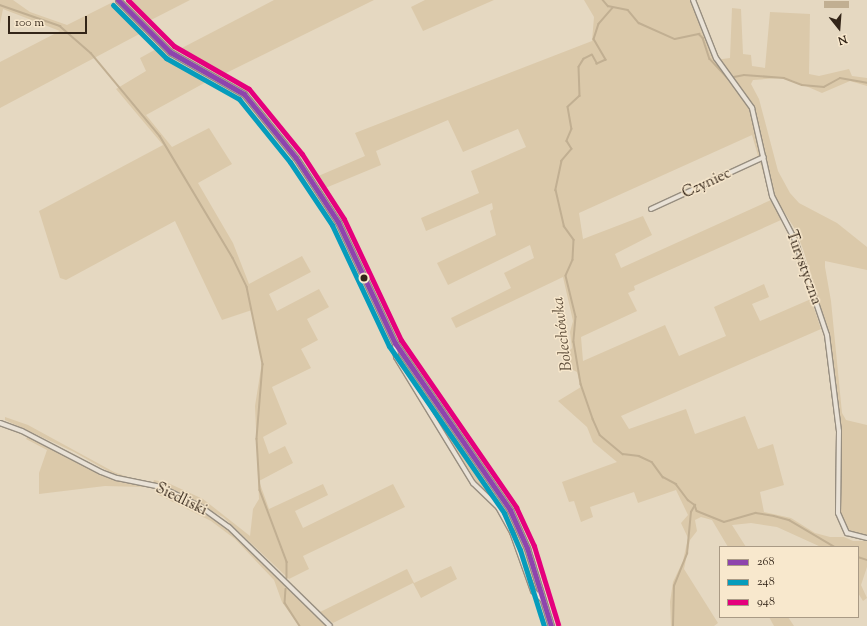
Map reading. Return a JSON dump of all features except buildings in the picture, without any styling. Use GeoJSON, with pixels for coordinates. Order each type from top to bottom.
{"type":"FeatureCollection","features":[{"type":"Feature","properties":{"kind":"street"},"geometry":{"type":"LineString","coordinates":[[118,0],[170,52],[187,64],[232,86],[262,113],[296,158],[332,211],[395,342],[510,510],[527,548],[551,626]]}},
{"type":"Feature","properties":{"kind":"street","name":"Turystyczna"},"geometry":{"type":"LineString","coordinates":[[693,0],[716,58],[752,108],[772,196],[795,240],[827,335],[839,431],[840,521],[847,533],[867,538]]}},
{"type":"Feature","properties":{"kind":"street","name":"Czyniec"},"geometry":{"type":"LineString","coordinates":[[651,210],[764,157]]}},
{"type":"Feature","properties":{"kind":"street"},"geometry":{"type":"LineString","coordinates":[[395,342],[396,357],[473,483],[498,507],[512,532],[533,591],[543,601]]}},
{"type":"Feature","properties":{"kind":"street","name":"Siedliski"},"geometry":{"type":"LineString","coordinates":[[0,423],[22,431],[101,472],[161,487],[201,507],[229,527],[330,626]]}},
{"type":"Feature","properties":{"kind":"shaded area"},"geometry":{"type":"Polygon","coordinates":[[[0,0],[13,0],[30,12],[67,25],[113,2],[145,31],[0,108],[0,62],[60,31],[3,9],[0,24],[0,0]]]}},
{"type":"Feature","properties":{"kind":"shaded area"},"geometry":{"type":"Polygon","coordinates":[[[129,0],[190,0],[149,21],[129,0]]]}},
{"type":"Feature","properties":{"kind":"shaded area"},"geometry":{"type":"Polygon","coordinates":[[[274,0],[374,0],[220,76],[178,50],[274,0]]]}},
{"type":"Feature","properties":{"kind":"shaded area"},"geometry":{"type":"Polygon","coordinates":[[[425,0],[494,0],[423,31],[411,7],[425,0]]]}},
{"type":"Feature","properties":{"kind":"shaded area"},"geometry":{"type":"Polygon","coordinates":[[[584,0],[690,0],[715,60],[730,58],[732,8],[741,9],[743,54],[751,55],[752,66],[765,68],[770,12],[810,14],[809,74],[819,76],[849,69],[852,76],[867,78],[867,86],[850,81],[822,93],[792,80],[779,78],[753,80],[751,84],[759,99],[778,171],[790,193],[799,203],[837,223],[867,247],[867,270],[825,261],[825,267],[831,301],[842,413],[846,420],[867,425],[867,536],[851,531],[844,525],[840,515],[840,419],[828,331],[803,249],[795,229],[779,204],[772,201],[781,220],[634,286],[635,290],[628,293],[637,311],[581,337],[583,361],[665,325],[679,356],[726,336],[714,307],[764,284],[769,297],[752,304],[760,321],[811,299],[821,329],[621,416],[629,429],[686,409],[695,434],[745,416],[758,449],[773,444],[784,485],[760,492],[764,512],[791,518],[815,533],[830,537],[844,537],[853,541],[867,541],[867,567],[861,585],[867,598],[863,601],[859,595],[859,546],[819,546],[777,527],[751,523],[732,525],[745,546],[727,546],[712,520],[701,517],[695,520],[697,531],[690,540],[684,569],[718,623],[714,626],[671,626],[670,602],[673,582],[683,561],[688,538],[681,523],[688,515],[676,490],[638,503],[634,492],[590,507],[593,517],[581,522],[574,501],[569,502],[562,482],[617,462],[593,442],[587,427],[558,401],[581,387],[577,372],[569,368],[565,355],[572,348],[570,332],[573,321],[563,277],[456,328],[451,318],[511,288],[504,273],[534,258],[530,245],[448,285],[437,263],[496,235],[490,211],[493,209],[492,203],[426,231],[421,218],[479,193],[471,171],[526,147],[518,129],[463,152],[448,120],[376,151],[381,165],[323,189],[316,177],[365,156],[355,133],[592,41],[594,17],[584,0]],[[752,135],[579,213],[583,239],[643,216],[652,235],[615,254],[621,268],[771,200],[752,135]]]}},
{"type":"Feature","properties":{"kind":"shaded area"},"geometry":{"type":"Polygon","coordinates":[[[824,1],[849,1],[849,8],[824,8],[824,1]]]}},
{"type":"Feature","properties":{"kind":"shaded area"},"geometry":{"type":"Polygon","coordinates":[[[160,47],[176,65],[208,81],[146,115],[172,147],[209,128],[232,164],[198,183],[233,243],[249,284],[302,256],[311,272],[269,294],[277,311],[319,289],[329,307],[307,319],[318,340],[301,349],[311,368],[272,387],[287,424],[263,437],[269,454],[285,446],[293,463],[259,481],[269,509],[323,484],[328,495],[295,511],[303,528],[393,484],[405,507],[303,556],[309,569],[289,579],[223,517],[153,483],[154,480],[168,483],[203,499],[250,536],[253,509],[259,499],[255,406],[262,362],[252,310],[222,320],[175,221],[66,280],[60,278],[39,211],[163,145],[116,89],[146,71],[140,58],[160,47]]]}},
{"type":"Feature","properties":{"kind":"shaded area"},"geometry":{"type":"Polygon","coordinates":[[[399,352],[471,458],[482,479],[509,512],[526,548],[536,588],[512,529],[499,505],[476,481],[398,356],[399,352]]]}},
{"type":"Feature","properties":{"kind":"shaded area"},"geometry":{"type":"Polygon","coordinates":[[[5,417],[28,425],[114,472],[128,477],[113,474],[74,452],[5,420],[5,417]]]}},
{"type":"Feature","properties":{"kind":"shaded area"},"geometry":{"type":"Polygon","coordinates":[[[28,436],[103,476],[142,485],[142,487],[105,486],[39,494],[39,473],[47,450],[26,439],[28,436]]]}},
{"type":"Feature","properties":{"kind":"shaded area"},"geometry":{"type":"Polygon","coordinates":[[[158,491],[192,505],[228,528],[327,626],[299,626],[282,602],[274,580],[235,539],[211,521],[157,494],[158,491]]]}},
{"type":"Feature","properties":{"kind":"shaded area"},"geometry":{"type":"Polygon","coordinates":[[[451,566],[457,579],[421,598],[413,583],[333,623],[320,612],[407,569],[414,583],[451,566]]]}},
{"type":"Feature","properties":{"kind":"shaded area"},"geometry":{"type":"Polygon","coordinates":[[[770,618],[789,618],[794,626],[774,626],[770,618]]]}},
{"type":"Feature","properties":{"kind":"waterway"},"geometry":{"type":"LineString","coordinates":[[603,0],[608,6],[628,10],[639,23],[675,39],[699,34],[703,38],[710,59],[728,78]]}},
{"type":"Feature","properties":{"kind":"waterway"},"geometry":{"type":"LineString","coordinates":[[0,5],[60,26],[91,53],[160,136],[233,258],[247,287],[263,364],[257,439],[260,490],[287,562],[287,578]]}},
{"type":"Feature","properties":{"kind":"waterway","name":"Bolechówka"},"geometry":{"type":"LineString","coordinates":[[613,8],[599,24],[594,39],[606,60],[597,64],[592,55],[584,59],[579,67],[580,96],[568,107],[572,129],[567,141],[572,149],[562,161],[556,190],[564,226],[574,240],[573,260],[566,276],[576,317],[574,342],[581,384],[593,419],[600,435],[623,454],[639,456],[652,462],[663,477],[676,484],[688,500],[695,505],[697,511],[724,522],[756,513],[774,516],[789,520],[833,546]]}},
{"type":"Feature","properties":{"kind":"waterway"},"geometry":{"type":"LineString","coordinates":[[734,77],[744,75],[784,78],[802,85],[824,87],[840,78],[867,83]]}},
{"type":"Feature","properties":{"kind":"waterway"},"geometry":{"type":"LineString","coordinates":[[673,626],[674,586],[687,554],[691,512],[695,505]]}},
{"type":"Feature","properties":{"kind":"waterway","name":"Bolechówka"},"geometry":{"type":"LineString","coordinates":[[859,557],[867,560]]}},
{"type":"Feature","properties":{"kind":"waterway"},"geometry":{"type":"LineString","coordinates":[[286,589],[285,603],[300,626]]}},
{"type":"Feature","properties":{"kind":"transit line","name":"268"},"geometry":{"type":"LineString","coordinates":[[118,0],[170,52],[244,94],[296,158],[338,222],[395,343],[510,510],[527,548],[551,626]]}},
{"type":"Feature","properties":{"kind":"transit line","name":"948"},"geometry":{"type":"LineString","coordinates":[[128,0],[174,46],[249,89],[302,154],[344,219],[401,340],[516,507],[534,546],[558,624]]}},
{"type":"Feature","properties":{"kind":"transit line","name":"248"},"geometry":{"type":"LineString","coordinates":[[113,5],[166,58],[239,99],[290,162],[332,225],[389,346],[504,513],[520,550],[544,626]]}}]}
